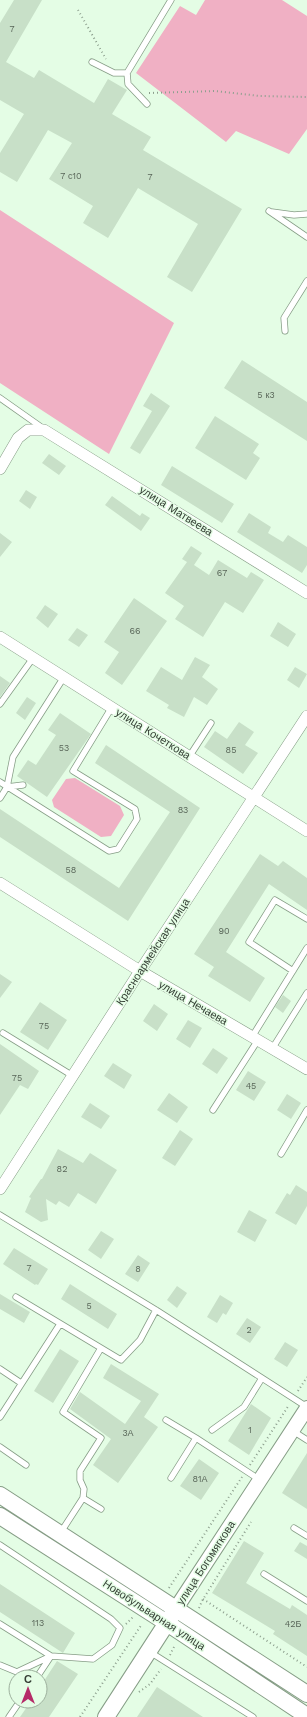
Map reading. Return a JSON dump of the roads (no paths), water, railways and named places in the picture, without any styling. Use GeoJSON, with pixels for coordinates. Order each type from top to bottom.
{"type":"FeatureCollection","features":[{"type":"Feature","properties":{"kind":"main road","name":"Новобульварная улица"},"geometry":{"type":"LineString","coordinates":[[0,1496],[60,1534],[307,1716]]}},
{"type":"Feature","properties":{"kind":"main road","name":"Новобульварная улица"},"geometry":{"type":"LineString","coordinates":[[0,1516],[307,1694]]}},
{"type":"Feature","properties":{"kind":"main road","name":"улица Богомягкова"},"geometry":{"type":"LineString","coordinates":[[106,1717],[171,1616]]}},
{"type":"Feature","properties":{"kind":"street"},"geometry":{"type":"LineString","coordinates":[[0,468],[18,438],[28,430],[44,430]]}},
{"type":"Feature","properties":{"kind":"street","name":"улица Матвеева"},"geometry":{"type":"LineString","coordinates":[[44,430],[307,593]]}},
{"type":"Feature","properties":{"kind":"street","name":"улица Кочеткова"},"geometry":{"type":"LineString","coordinates":[[0,637],[307,831]]}},
{"type":"Feature","properties":{"kind":"street","name":"Красноармейская улица"},"geometry":{"type":"LineString","coordinates":[[0,1189],[140,971],[307,716]]}},
{"type":"Feature","properties":{"kind":"street","name":"улица Нечаева"},"geometry":{"type":"LineString","coordinates":[[0,883],[140,971],[307,1069]]}},
{"type":"Feature","properties":{"kind":"street","name":"улица Богомягкова"},"geometry":{"type":"LineString","coordinates":[[171,1616],[306,1410]]}},
{"type":"Feature","properties":{"kind":"lane"},"geometry":{"type":"LineString","coordinates":[[147,104],[128,84],[127,73],[171,0]]}},
{"type":"Feature","properties":{"kind":"lane"},"geometry":{"type":"LineString","coordinates":[[92,62],[114,73],[127,73]]}},
{"type":"Feature","properties":{"kind":"lane"},"geometry":{"type":"LineString","coordinates":[[307,214],[294,215],[269,211],[307,237]]}},
{"type":"Feature","properties":{"kind":"lane"},"geometry":{"type":"LineString","coordinates":[[285,331],[284,318],[307,281]]}},
{"type":"Feature","properties":{"kind":"lane"},"geometry":{"type":"LineString","coordinates":[[0,398],[44,430]]}},
{"type":"Feature","properties":{"kind":"lane"},"geometry":{"type":"LineString","coordinates":[[0,704],[33,658]]}},
{"type":"Feature","properties":{"kind":"lane"},"geometry":{"type":"LineString","coordinates":[[0,798],[7,787],[13,757],[64,677]]}},
{"type":"Feature","properties":{"kind":"lane"},"geometry":{"type":"LineString","coordinates":[[0,782],[109,851],[118,849],[137,819],[135,809],[73,771],[112,707]]}},
{"type":"Feature","properties":{"kind":"lane"},"geometry":{"type":"LineString","coordinates":[[189,756],[211,723]]}},
{"type":"Feature","properties":{"kind":"lane"},"geometry":{"type":"LineString","coordinates":[[7,787],[23,785]]}},
{"type":"Feature","properties":{"kind":"lane"},"geometry":{"type":"LineString","coordinates":[[293,971],[249,942],[275,900],[307,919]]}},
{"type":"Feature","properties":{"kind":"lane"},"geometry":{"type":"LineString","coordinates":[[213,1110],[307,948]]}},
{"type":"Feature","properties":{"kind":"lane"},"geometry":{"type":"LineString","coordinates":[[272,1049],[307,993]]}},
{"type":"Feature","properties":{"kind":"lane"},"geometry":{"type":"LineString","coordinates":[[3,1033],[72,1076]]}},
{"type":"Feature","properties":{"kind":"lane"},"geometry":{"type":"LineString","coordinates":[[281,1154],[307,1110]]}},
{"type":"Feature","properties":{"kind":"lane"},"geometry":{"type":"LineString","coordinates":[[0,1215],[156,1310],[293,1398],[306,1410]]}},
{"type":"Feature","properties":{"kind":"lane"},"geometry":{"type":"LineString","coordinates":[[16,1297],[121,1360],[140,1340],[156,1310]]}},
{"type":"Feature","properties":{"kind":"lane"},"geometry":{"type":"LineString","coordinates":[[0,1417],[60,1324]]}},
{"type":"Feature","properties":{"kind":"lane"},"geometry":{"type":"LineString","coordinates":[[60,1534],[83,1498],[84,1489],[80,1480],[80,1471],[101,1438],[63,1412],[101,1348]]}},
{"type":"Feature","properties":{"kind":"lane"},"geometry":{"type":"LineString","coordinates":[[0,1369],[21,1383]]}},
{"type":"Feature","properties":{"kind":"lane"},"geometry":{"type":"LineString","coordinates":[[212,1430],[244,1407],[262,1378]]}},
{"type":"Feature","properties":{"kind":"lane"},"geometry":{"type":"LineString","coordinates":[[166,1420],[260,1480]]}},
{"type":"Feature","properties":{"kind":"lane"},"geometry":{"type":"LineString","coordinates":[[292,1430],[307,1440]]}},
{"type":"Feature","properties":{"kind":"lane"},"geometry":{"type":"LineString","coordinates":[[171,1478],[196,1438]]}},
{"type":"Feature","properties":{"kind":"lane"},"geometry":{"type":"LineString","coordinates":[[0,1447],[26,1464]]}},
{"type":"Feature","properties":{"kind":"lane"},"geometry":{"type":"LineString","coordinates":[[83,1498],[100,1509]]}},
{"type":"Feature","properties":{"kind":"lane"},"geometry":{"type":"LineString","coordinates":[[294,1528],[307,1536]]}},
{"type":"Feature","properties":{"kind":"lane"},"geometry":{"type":"LineString","coordinates":[[0,1545],[111,1619],[120,1628],[112,1645],[93,1659],[51,1656],[0,1624]]}},
{"type":"Feature","properties":{"kind":"lane"},"geometry":{"type":"LineString","coordinates":[[264,1574],[307,1601]]}},
{"type":"Feature","properties":{"kind":"lane"},"geometry":{"type":"LineString","coordinates":[[148,1652],[253,1717]]}},
{"type":"Feature","properties":{"kind":"lane"},"geometry":{"type":"LineString","coordinates":[[0,1665],[17,1672],[51,1656]]}},
{"type":"Feature","properties":{"kind":"lane"},"geometry":{"type":"LineString","coordinates":[[42,1669],[51,1656]]}}]}
